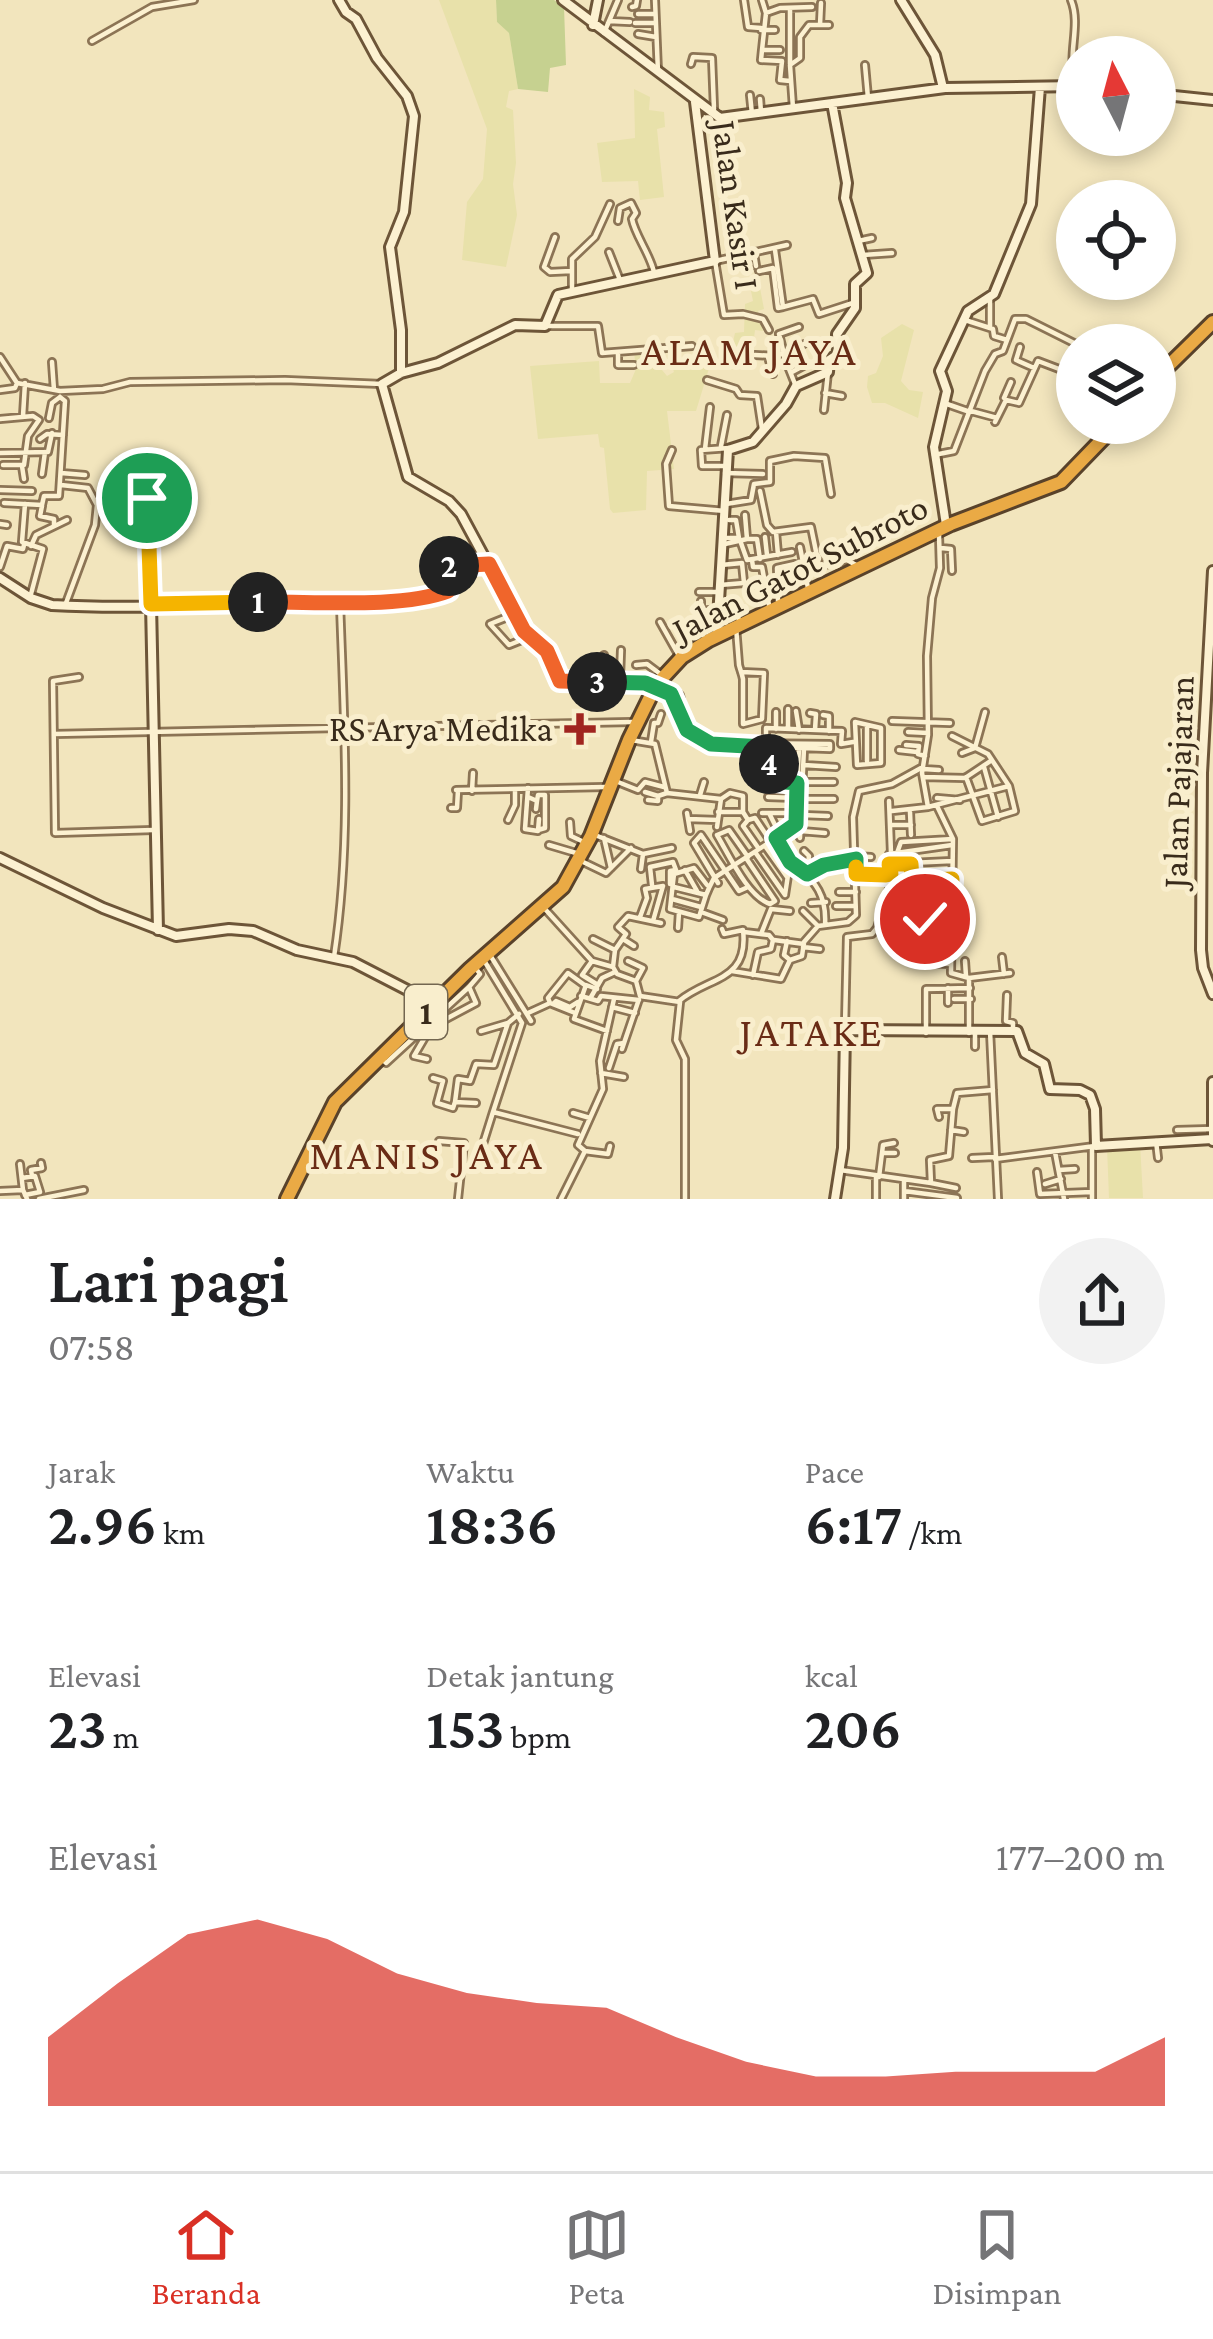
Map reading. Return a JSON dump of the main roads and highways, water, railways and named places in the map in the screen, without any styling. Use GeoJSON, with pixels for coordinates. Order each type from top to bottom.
{"type":"FeatureCollection","features":[{"type":"Feature","properties":{"kind":"highway"},"geometry":{"type":"LineString","coordinates":[[1176,361],[1213,325]]}},
{"type":"Feature","properties":{"kind":"highway","name":"Jalan Gatot Subroto"},"geometry":{"type":"LineString","coordinates":[[736,619],[760,622],[942,526],[1049,485],[1097,444]]}},
{"type":"Feature","properties":{"kind":"highway","name":"Jalan Gatot Subroto"},"geometry":{"type":"LineString","coordinates":[[287,1199],[335,1102],[481,958],[543,908],[588,845],[627,739],[678,654],[717,623],[866,564]]}},
{"type":"Feature","properties":{"kind":"highway","name":"Jalan Gatot Subroto"},"geometry":{"type":"LineString","coordinates":[[660,684],[717,623]]}},
{"type":"Feature","properties":{"kind":"place","name":"RS Arya Medika"},"geometry":{"type":"Point","coordinates":[580,729]}},
{"type":"Feature","properties":{"kind":"district","name":"ALAM JAYA"},"geometry":{"type":"Point","coordinates":[750,350]}},
{"type":"Feature","properties":{"kind":"district","name":"JATAKE"},"geometry":{"type":"Point","coordinates":[812,1031]}},
{"type":"Feature","properties":{"kind":"district","name":"MANIS JAYA"},"geometry":{"type":"Point","coordinates":[427,1154]}}]}
